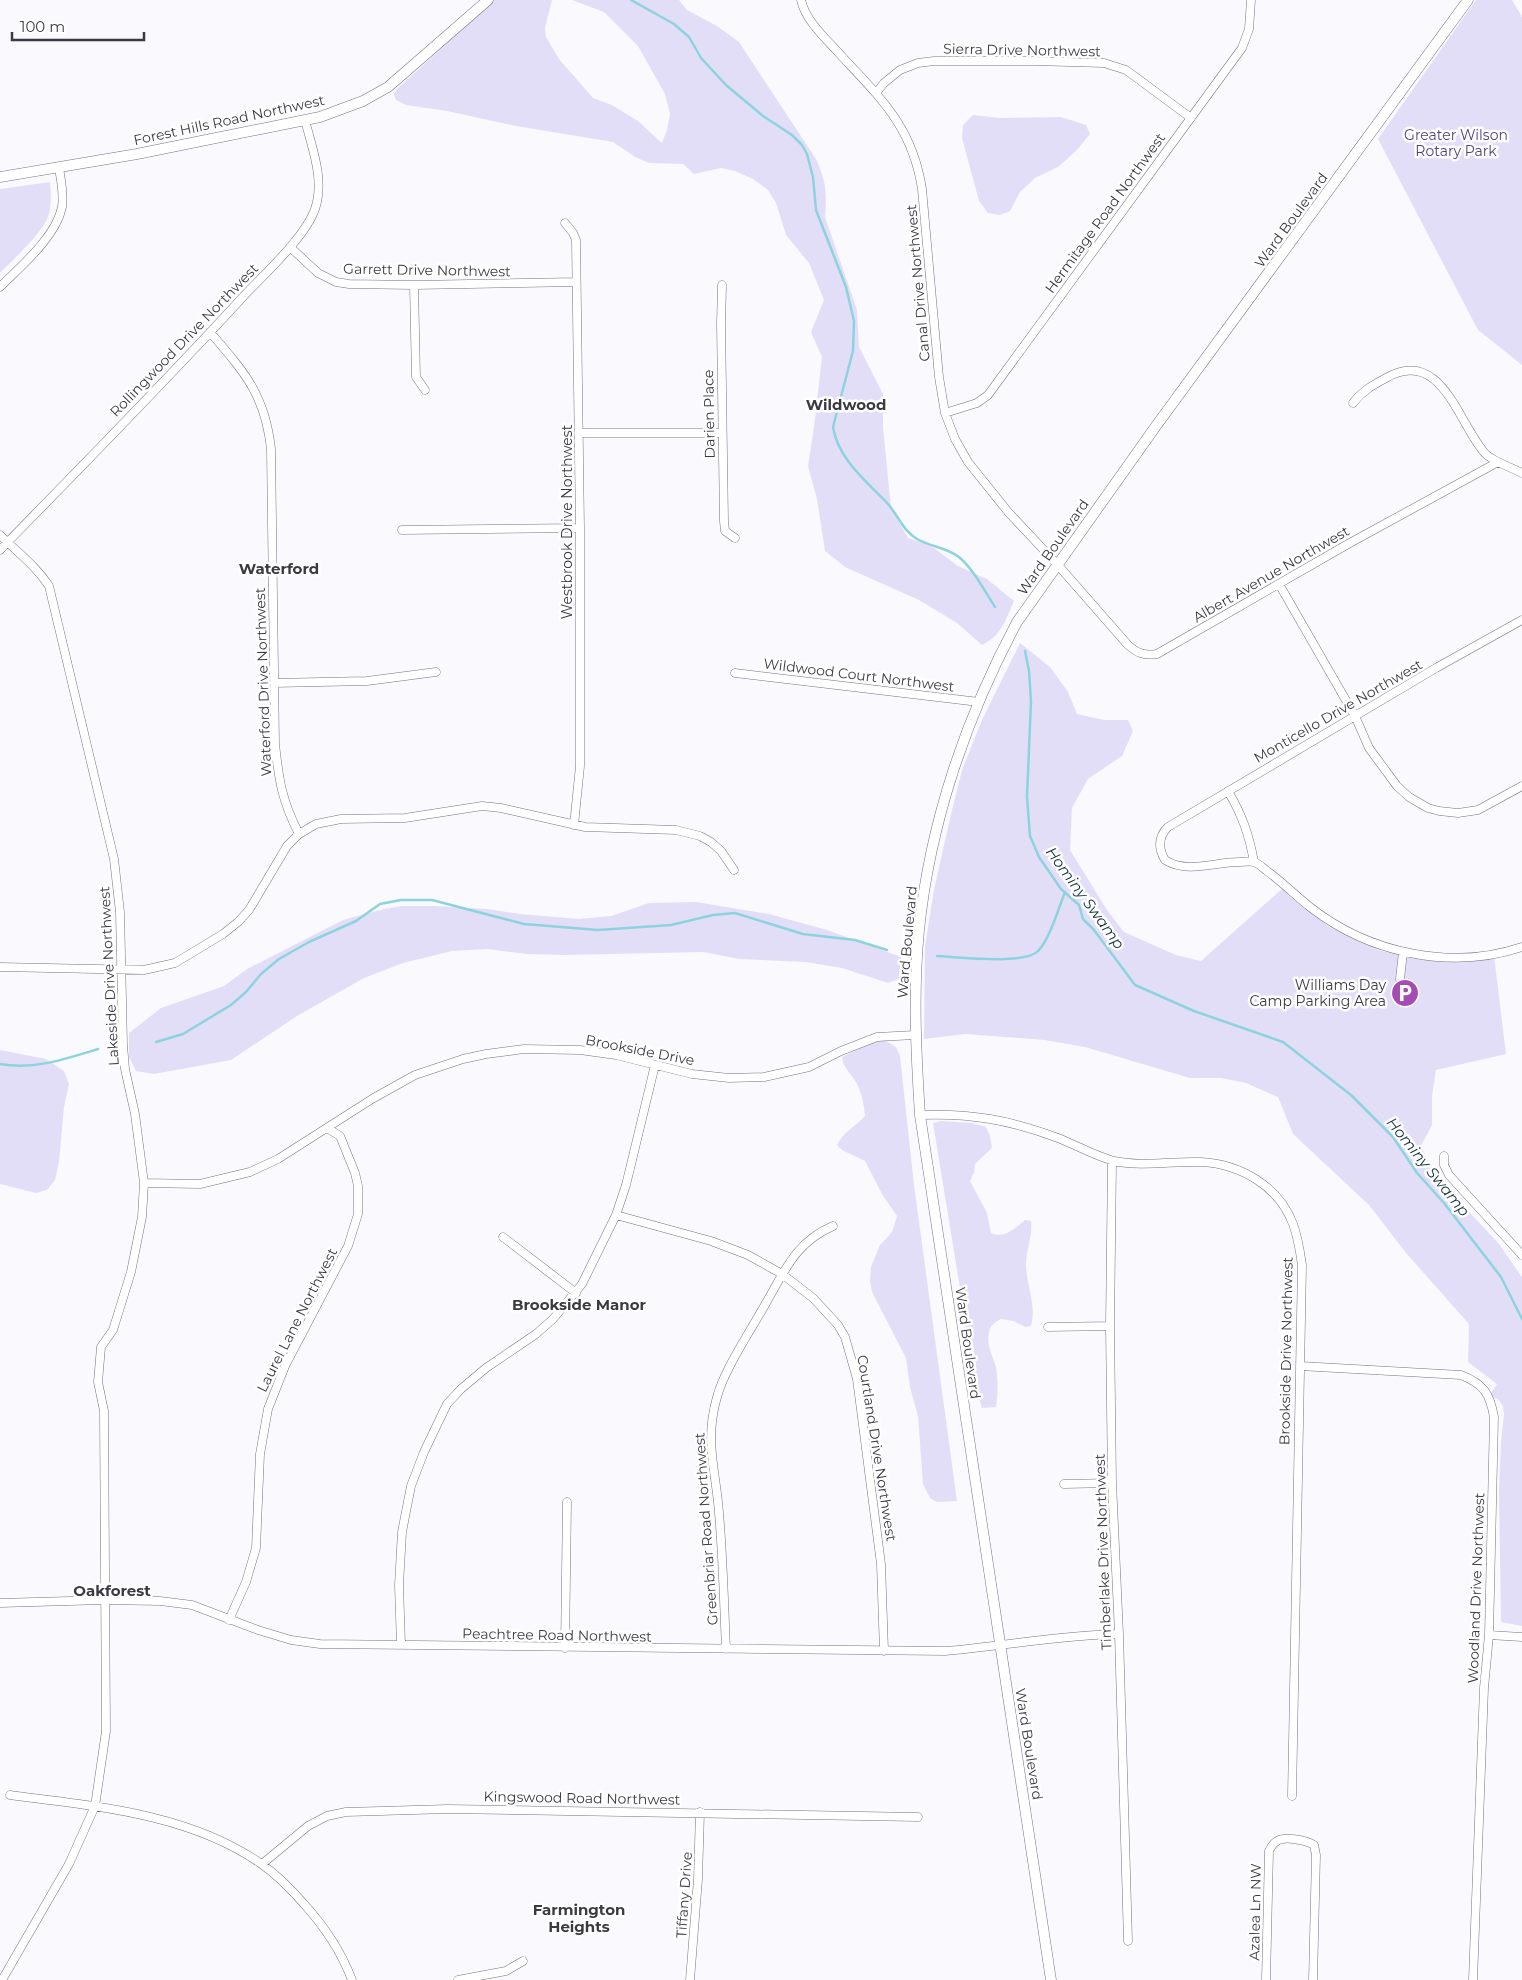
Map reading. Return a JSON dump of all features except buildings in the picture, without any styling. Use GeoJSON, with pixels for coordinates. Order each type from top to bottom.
{"type":"FeatureCollection","features":[{"type":"Feature","properties":{"kind":"main road","name":"Forest Hills Road Northwest"},"geometry":{"type":"LineString","coordinates":[[0,177],[137,154],[320,117],[363,101],[388,87],[488,0]]}},
{"type":"Feature","properties":{"kind":"main road","name":"Ward Boulevard"},"geometry":{"type":"LineString","coordinates":[[1051,1980],[920,1115],[915,1035],[919,931],[928,873],[946,796],[960,749],[999,656],[1017,622],[1156,426],[1468,0]]}},
{"type":"Feature","properties":{"kind":"street","name":"Canal Drive Northwest"},"geometry":{"type":"LineString","coordinates":[[801,0],[810,18],[821,33],[894,114],[912,147],[920,171],[939,377],[945,413],[955,439],[973,469],[1009,513],[1057,564]]}},
{"type":"Feature","properties":{"kind":"street","name":"Hermitage Road Northwest"},"geometry":{"type":"LineString","coordinates":[[945,413],[978,403],[988,395],[1242,48],[1249,29],[1252,0]]}},
{"type":"Feature","properties":{"kind":"street","name":"Sierra Drive Northwest"},"geometry":{"type":"LineString","coordinates":[[876,93],[900,70],[918,63],[934,61],[1034,61],[1104,63],[1126,70],[1190,118]]}},
{"type":"Feature","properties":{"kind":"street","name":"Rollingwood Drive Northwest"},"geometry":{"type":"LineString","coordinates":[[0,550],[290,247],[315,211],[319,193],[317,166],[305,120]]}},
{"type":"Feature","properties":{"kind":"street"},"geometry":{"type":"LineString","coordinates":[[0,287],[47,237],[56,224],[62,202],[59,168]]}},
{"type":"Feature","properties":{"kind":"street","name":"Westbrook Drive Northwest"},"geometry":{"type":"LineString","coordinates":[[564,223],[573,233],[576,240],[580,528],[580,766],[574,825]]}},
{"type":"Feature","properties":{"kind":"street","name":"Garrett Drive Northwest"},"geometry":{"type":"LineString","coordinates":[[290,247],[318,273],[336,282],[349,284],[414,285],[576,282]]}},
{"type":"Feature","properties":{"kind":"street"},"geometry":{"type":"LineString","coordinates":[[414,285],[416,377],[425,390]]}},
{"type":"Feature","properties":{"kind":"street","name":"Darien Place"},"geometry":{"type":"LineString","coordinates":[[722,285],[722,433],[725,531],[734,538]]}},
{"type":"Feature","properties":{"kind":"street","name":"Waterford Drive Northwest"},"geometry":{"type":"LineString","coordinates":[[210,332],[251,382],[261,402],[268,424],[271,449],[275,744],[279,785],[288,812],[299,834]]}},
{"type":"Feature","properties":{"kind":"street"},"geometry":{"type":"LineString","coordinates":[[1353,403],[1361,393],[1400,372],[1420,371],[1429,374],[1442,386],[1484,453],[1522,473]]}},
{"type":"Feature","properties":{"kind":"street"},"geometry":{"type":"LineString","coordinates":[[579,433],[722,433]]}},
{"type":"Feature","properties":{"kind":"street","name":"Albert Avenue Northwest"},"geometry":{"type":"LineString","coordinates":[[1057,564],[1128,645],[1138,654],[1157,654],[1498,462]]}},
{"type":"Feature","properties":{"kind":"street"},"geometry":{"type":"LineString","coordinates":[[402,530],[580,528]]}},
{"type":"Feature","properties":{"kind":"street","name":"Lakeside Drive Northwest"},"geometry":{"type":"LineString","coordinates":[[0,535],[24,556],[43,578],[52,598],[114,859],[120,912],[125,1069],[139,1139],[144,1183],[142,1216],[133,1263],[113,1330],[101,1347],[99,1363],[98,1382],[104,1411],[106,1731],[94,1806],[69,1864],[2,1980]]}},
{"type":"Feature","properties":{"kind":"street"},"geometry":{"type":"LineString","coordinates":[[1279,584],[1355,716],[1369,748],[1397,786],[1408,797],[1428,808],[1446,812],[1470,812],[1494,802],[1522,786]]}},
{"type":"Feature","properties":{"kind":"street","name":"Monticello Drive Northwest"},"geometry":{"type":"LineString","coordinates":[[1254,862],[1173,866],[1165,860],[1162,854],[1160,844],[1162,835],[1168,827],[1228,790],[1522,620]]}},
{"type":"Feature","properties":{"kind":"street"},"geometry":{"type":"LineString","coordinates":[[274,683],[367,681],[436,672]]}},
{"type":"Feature","properties":{"kind":"street","name":"Wildwood Court Northwest"},"geometry":{"type":"LineString","coordinates":[[736,673],[979,702]]}},
{"type":"Feature","properties":{"kind":"street"},"geometry":{"type":"LineString","coordinates":[[1228,790],[1246,826],[1254,862],[1284,883],[1331,923],[1369,942],[1403,952],[1441,957],[1461,957],[1505,952],[1522,947]]}},
{"type":"Feature","properties":{"kind":"street"},"geometry":{"type":"LineString","coordinates":[[0,967],[122,970],[153,969],[176,963],[223,934],[238,922],[249,910],[287,846],[299,834],[316,824],[341,819],[405,818],[482,806],[500,808],[574,825],[688,832],[711,842],[721,851],[734,870]]}},
{"type":"Feature","properties":{"kind":"street"},"geometry":{"type":"LineString","coordinates":[[1400,980],[1403,952]]}},
{"type":"Feature","properties":{"kind":"street","name":"Brookside Drive"},"geometry":{"type":"LineString","coordinates":[[144,1183],[200,1184],[250,1172],[278,1159],[372,1099],[415,1076],[463,1059],[486,1054],[533,1048],[580,1050],[616,1055],[711,1076],[764,1077],[809,1067],[841,1051],[877,1037],[915,1035]]}},
{"type":"Feature","properties":{"kind":"street"},"geometry":{"type":"LineString","coordinates":[[401,1645],[399,1585],[402,1532],[411,1486],[424,1452],[447,1404],[474,1377],[536,1334],[553,1319],[576,1293],[591,1269],[616,1215],[626,1185],[655,1065]]}},
{"type":"Feature","properties":{"kind":"street","name":"Brookside Drive Northwest"},"geometry":{"type":"LineString","coordinates":[[920,1115],[967,1115],[994,1119],[1059,1138],[1112,1161],[1132,1164],[1201,1162],[1229,1166],[1248,1174],[1271,1191],[1284,1206],[1293,1223],[1299,1242],[1302,1265],[1292,1796]]}},
{"type":"Feature","properties":{"kind":"street","name":"Laurel Lane Northwest"},"geometry":{"type":"LineString","coordinates":[[229,1620],[246,1582],[256,1548],[260,1454],[268,1409],[285,1366],[348,1246],[358,1214],[358,1186],[355,1173],[340,1136],[327,1128]]}},
{"type":"Feature","properties":{"kind":"street"},"geometry":{"type":"LineString","coordinates":[[1444,1156],[1444,1164],[1449,1175],[1520,1251]]}},
{"type":"Feature","properties":{"kind":"street","name":"Timberlake Drive Northwest"},"geometry":{"type":"LineString","coordinates":[[1112,1161],[1110,1326],[1112,1483],[1119,1634],[1128,1941]]}},
{"type":"Feature","properties":{"kind":"street","name":"Courtland Drive Northwest"},"geometry":{"type":"LineString","coordinates":[[616,1215],[711,1241],[748,1255],[782,1274],[819,1303],[838,1325],[845,1337],[853,1362],[882,1564],[884,1651]]}},
{"type":"Feature","properties":{"kind":"street","name":"Greenbriar Road Northwest"},"geometry":{"type":"LineString","coordinates":[[726,1649],[719,1512],[710,1453],[711,1426],[718,1394],[782,1274],[801,1246],[821,1231],[833,1226]]}},
{"type":"Feature","properties":{"kind":"street"},"geometry":{"type":"LineString","coordinates":[[503,1237],[576,1293]]}},
{"type":"Feature","properties":{"kind":"street"},"geometry":{"type":"LineString","coordinates":[[1048,1327],[1110,1326]]}},
{"type":"Feature","properties":{"kind":"street","name":"Woodland Drive Northwest"},"geometry":{"type":"LineString","coordinates":[[1300,1366],[1461,1374],[1478,1383],[1489,1396],[1494,1417],[1489,1635],[1484,1688],[1473,1980]]}},
{"type":"Feature","properties":{"kind":"street"},"geometry":{"type":"LineString","coordinates":[[1064,1484],[1112,1483]]}},
{"type":"Feature","properties":{"kind":"street"},"geometry":{"type":"LineString","coordinates":[[565,1648],[567,1502]]}},
{"type":"Feature","properties":{"kind":"street","name":"Peachtree Road Northwest"},"geometry":{"type":"LineString","coordinates":[[0,1603],[104,1600],[160,1601],[192,1605],[258,1630],[291,1640],[320,1644],[946,1651],[1001,1646],[1059,1637],[1119,1634]]}},
{"type":"Feature","properties":{"kind":"street"},"geometry":{"type":"LineString","coordinates":[[1489,1635],[1522,1637]]}},
{"type":"Feature","properties":{"kind":"street"},"geometry":{"type":"LineString","coordinates":[[10,1795],[94,1806],[148,1816],[177,1824],[219,1841],[262,1864],[297,1896],[318,1920],[333,1941],[352,1980]]}},
{"type":"Feature","properties":{"kind":"street","name":"Kingswood Road Northwest"},"geometry":{"type":"LineString","coordinates":[[262,1864],[308,1826],[327,1816],[346,1812],[448,1809],[918,1817]]}},
{"type":"Feature","properties":{"kind":"street","name":"Tiffany Drive"},"geometry":{"type":"LineString","coordinates":[[690,1980],[698,1879],[700,1812]]}},
{"type":"Feature","properties":{"kind":"street","name":"Azalea Ln NW"},"geometry":{"type":"LineString","coordinates":[[1266,1980],[1269,1851],[1274,1842],[1280,1839],[1306,1841],[1314,1845],[1316,1855],[1313,1980]]}},
{"type":"Feature","properties":{"kind":"street"},"geometry":{"type":"LineString","coordinates":[[458,1980],[506,1971],[523,1961]]}},
{"type":"Feature","properties":{"kind":"green space"},"geometry":{"type":"Polygon","coordinates":[[[494,0],[552,0],[545,28],[546,37],[559,59],[593,98],[612,105],[638,121],[662,143],[670,114],[665,94],[638,46],[604,12],[572,0],[679,0],[687,10],[717,26],[739,42],[816,159],[824,180],[826,193],[825,217],[857,310],[859,347],[883,394],[883,427],[891,508],[908,538],[930,545],[958,566],[987,579],[1014,601],[999,632],[989,641],[982,645],[957,623],[919,600],[845,567],[825,551],[817,499],[808,466],[822,357],[811,332],[824,300],[809,263],[786,235],[776,203],[768,190],[753,179],[735,171],[721,168],[694,174],[683,164],[649,163],[635,157],[613,142],[406,105],[396,100],[394,95],[396,90],[494,0]]]}},
{"type":"Feature","properties":{"kind":"green space","name":"Greater Wilson Rotary Park"},"geometry":{"type":"Polygon","coordinates":[[[1476,0],[1512,0],[1522,17],[1522,365],[1478,330],[1378,139],[1476,0]]]}},
{"type":"Feature","properties":{"kind":"green space"},"geometry":{"type":"Polygon","coordinates":[[[973,115],[999,118],[1061,117],[1086,125],[1090,134],[1077,150],[1058,167],[1035,178],[1020,192],[1010,211],[1000,215],[988,213],[979,201],[962,138],[963,125],[973,115]]]}},
{"type":"Feature","properties":{"kind":"green space"},"geometry":{"type":"Polygon","coordinates":[[[50,182],[50,208],[45,223],[27,246],[0,273],[0,189],[50,182]]]}},
{"type":"Feature","properties":{"kind":"green space"},"geometry":{"type":"Polygon","coordinates":[[[1020,643],[1050,667],[1068,692],[1077,714],[1104,720],[1128,720],[1133,731],[1122,756],[1088,779],[1072,808],[1070,850],[1107,910],[1124,932],[1176,955],[1201,961],[1283,888],[1328,926],[1381,951],[1439,961],[1494,956],[1506,1054],[1436,1070],[1432,1096],[1432,1125],[1421,1146],[1434,1174],[1499,1244],[1522,1277],[1522,1626],[1501,1622],[1499,1490],[1504,1414],[1503,1406],[1498,1399],[1489,1396],[1497,1384],[1468,1362],[1469,1324],[1406,1253],[1369,1205],[1293,1134],[1278,1097],[1246,1083],[1221,1078],[1190,1078],[1085,1047],[1045,1040],[965,1034],[924,1039],[925,946],[934,890],[951,814],[962,770],[982,720],[1020,643]]]}},
{"type":"Feature","properties":{"kind":"green space"},"geometry":{"type":"Polygon","coordinates":[[[696,902],[769,914],[827,930],[901,957],[899,979],[888,983],[842,968],[806,962],[739,959],[703,952],[566,955],[527,954],[487,949],[452,951],[403,963],[364,978],[297,1016],[231,1060],[154,1074],[136,1071],[129,1057],[129,1033],[161,1008],[224,986],[247,969],[343,920],[402,906],[487,909],[579,919],[611,916],[649,903],[696,902]]]}},
{"type":"Feature","properties":{"kind":"green space"},"geometry":{"type":"Polygon","coordinates":[[[885,1040],[896,1047],[900,1056],[914,1185],[957,1501],[937,1502],[930,1498],[923,1484],[918,1416],[910,1387],[906,1358],[872,1292],[870,1281],[871,1267],[880,1245],[892,1232],[897,1216],[882,1194],[865,1161],[842,1150],[837,1145],[846,1133],[865,1116],[859,1088],[842,1061],[842,1057],[876,1041],[885,1040]]]}},
{"type":"Feature","properties":{"kind":"green space"},"geometry":{"type":"Polygon","coordinates":[[[0,1050],[46,1059],[64,1071],[69,1084],[64,1107],[59,1162],[55,1180],[47,1190],[36,1193],[0,1184],[0,1050]]]}},
{"type":"Feature","properties":{"kind":"green space"},"geometry":{"type":"Polygon","coordinates":[[[941,1121],[972,1123],[986,1127],[992,1148],[975,1164],[974,1173],[970,1181],[987,1213],[991,1233],[996,1235],[1005,1234],[1025,1220],[1031,1221],[1026,1272],[1033,1310],[1031,1326],[1026,1327],[1013,1321],[1001,1319],[990,1328],[988,1337],[997,1372],[996,1407],[982,1408],[977,1392],[933,1123],[941,1121]]]}},
{"type":"Feature","properties":{"kind":"waterway","name":"Hominy Swamp"},"geometry":{"type":"LineString","coordinates":[[631,0],[674,24],[689,37],[701,58],[726,85],[763,116],[792,135],[802,145],[807,154],[813,177],[816,210],[846,287],[854,321],[853,351],[833,427],[836,439],[854,469],[892,508],[908,532],[922,542],[949,551],[959,557],[974,574],[995,607]]}},
{"type":"Feature","properties":{"kind":"waterway","name":"Hominy Swamp"},"geometry":{"type":"LineString","coordinates":[[1025,651],[1029,671],[1031,701],[1027,797],[1030,836],[1039,857],[1061,889],[1079,905],[1083,919],[1094,930],[1135,985],[1194,1011],[1283,1042],[1351,1095],[1393,1137],[1417,1173],[1444,1203],[1501,1277],[1522,1319]]}},
{"type":"Feature","properties":{"kind":"waterway"},"geometry":{"type":"LineString","coordinates":[[937,956],[1006,959],[1031,955],[1038,951],[1046,940],[1065,892]]}},
{"type":"Feature","properties":{"kind":"waterway"},"geometry":{"type":"LineString","coordinates":[[156,1042],[183,1034],[231,1005],[246,992],[261,974],[279,959],[309,942],[356,921],[380,904],[401,900],[432,900],[524,924],[598,930],[671,925],[713,915],[735,913],[803,934],[855,940],[887,950]]}},
{"type":"Feature","properties":{"kind":"waterway"},"geometry":{"type":"LineString","coordinates":[[0,1064],[38,1065],[98,1049]]}},
{"type":"Feature","properties":{"kind":"place","name":"Williams Day Camp Parking Area"},"geometry":{"type":"Point","coordinates":[1405,993]}},
{"type":"Feature","properties":{"kind":"district","name":"Wildwood"},"geometry":{"type":"Point","coordinates":[846,405]}},
{"type":"Feature","properties":{"kind":"district","name":"Waterford"},"geometry":{"type":"Point","coordinates":[279,569]}},
{"type":"Feature","properties":{"kind":"district","name":"Brookside Manor"},"geometry":{"type":"Point","coordinates":[579,1305]}},
{"type":"Feature","properties":{"kind":"district","name":"Oakforest"},"geometry":{"type":"Point","coordinates":[112,1591]}},
{"type":"Feature","properties":{"kind":"district","name":"Farmington Heights"},"geometry":{"type":"Point","coordinates":[579,1918]}}]}
